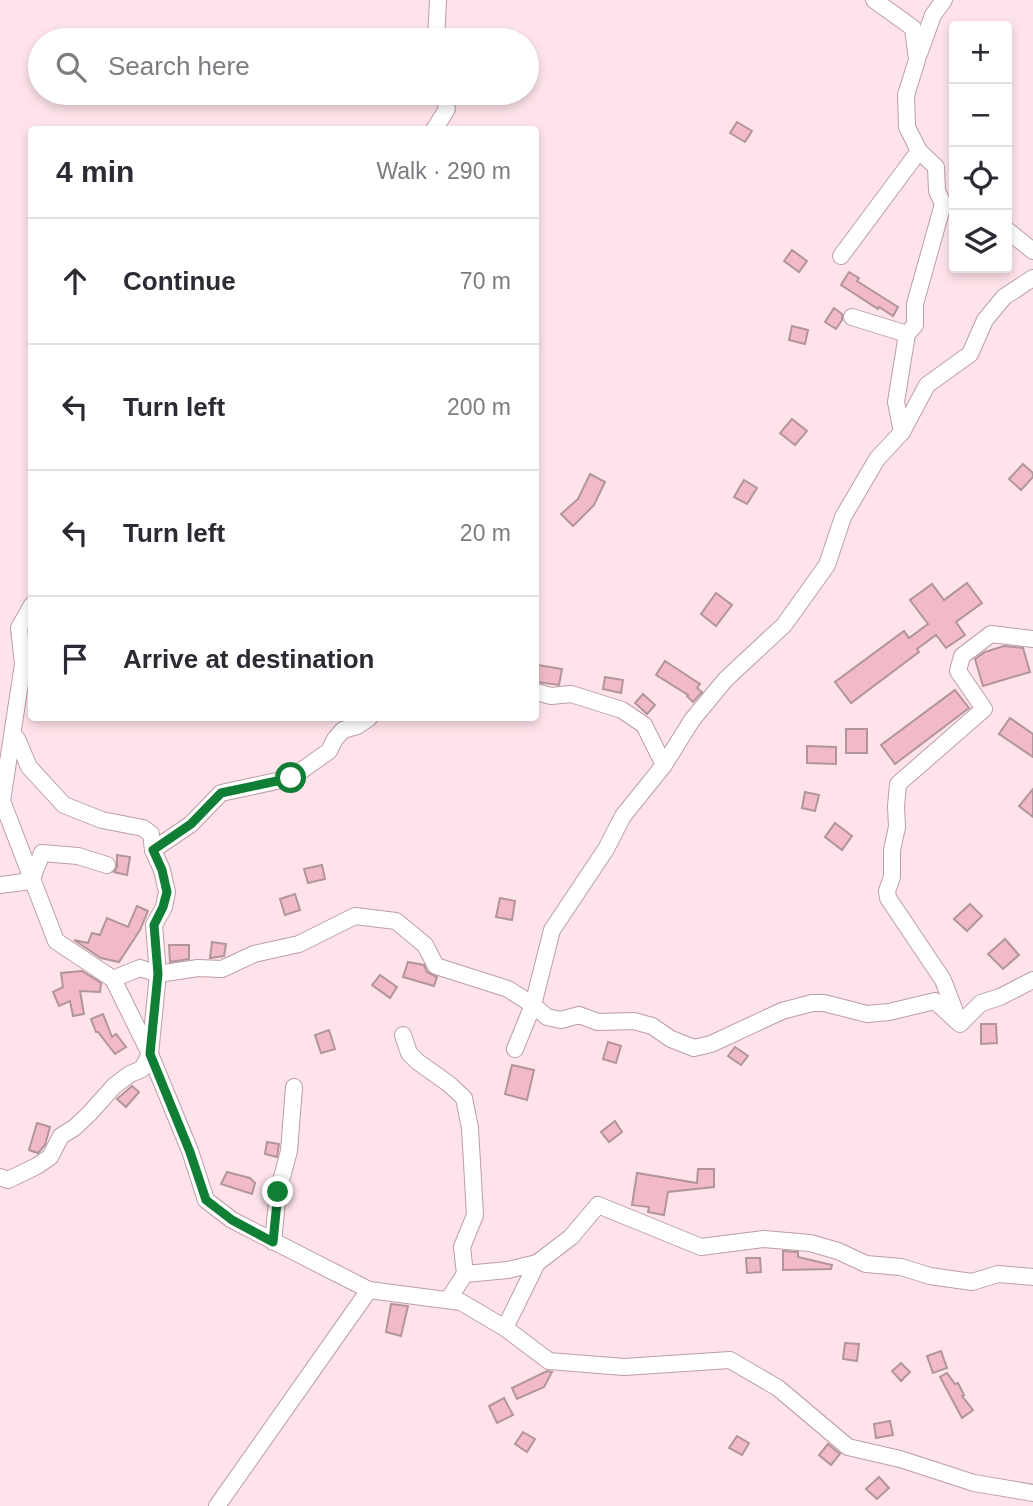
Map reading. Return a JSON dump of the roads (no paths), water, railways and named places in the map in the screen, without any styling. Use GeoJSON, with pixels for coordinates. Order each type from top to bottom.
{"type":"FeatureCollection","features":[{"type":"Feature","properties":{"kind":"street"},"geometry":{"type":"LineString","coordinates":[[437,28],[438,0]]}},
{"type":"Feature","properties":{"kind":"street"},"geometry":{"type":"LineString","coordinates":[[874,0],[913,28],[916,60]]}},
{"type":"Feature","properties":{"kind":"street"},"geometry":{"type":"LineString","coordinates":[[902,432],[896,402],[907,334],[915,326],[915,304],[949,202],[937,191],[936,167],[919,151],[907,127],[906,95],[933,15],[944,0]]}},
{"type":"Feature","properties":{"kind":"street"},"geometry":{"type":"LineString","coordinates":[[436,126],[447,109],[446,105]]}},
{"type":"Feature","properties":{"kind":"street"},"geometry":{"type":"LineString","coordinates":[[841,256],[919,151]]}},
{"type":"Feature","properties":{"kind":"street"},"geometry":{"type":"LineString","coordinates":[[1012,234],[1033,251]]}},
{"type":"Feature","properties":{"kind":"street"},"geometry":{"type":"LineString","coordinates":[[515,1049],[533,1005],[552,930],[606,849],[623,816],[664,765],[692,720],[726,679],[784,625],[827,565],[843,517],[877,459],[902,432],[927,384],[970,355],[985,320],[1004,297],[1033,278]]}},
{"type":"Feature","properties":{"kind":"street"},"geometry":{"type":"LineString","coordinates":[[852,317],[907,334]]}},
{"type":"Feature","properties":{"kind":"street"},"geometry":{"type":"LineString","coordinates":[[28,613],[19,628],[23,664],[4,746],[1,800],[56,941],[113,979],[150,1054],[190,1152],[206,1200],[232,1220],[369,1290],[461,1302],[505,1328],[549,1361],[624,1367],[730,1360],[778,1388],[848,1447],[900,1459],[974,1483],[1033,1493]]}},
{"type":"Feature","properties":{"kind":"street"},"geometry":{"type":"LineString","coordinates":[[960,1024],[943,980],[888,898],[897,827],[898,784],[984,709],[958,671],[962,656],[991,634],[1033,639]]}},
{"type":"Feature","properties":{"kind":"street"},"geometry":{"type":"LineString","coordinates":[[539,693],[551,696],[571,694],[622,710],[644,725],[664,765]]}},
{"type":"Feature","properties":{"kind":"street"},"geometry":{"type":"LineString","coordinates":[[153,850],[191,824],[221,793],[291,778],[329,751],[343,730],[364,721]]}},
{"type":"Feature","properties":{"kind":"street"},"geometry":{"type":"LineString","coordinates":[[0,1177],[8,1180],[50,1157],[61,1136],[89,1114],[114,1086],[142,1069],[150,1054],[158,974],[154,925],[167,892],[162,870],[153,850],[151,834],[143,828],[102,820],[64,805],[29,767],[18,739],[4,746]]}},
{"type":"Feature","properties":{"kind":"street"},"geometry":{"type":"LineString","coordinates":[[31,881],[42,853],[78,856],[107,865]]}},
{"type":"Feature","properties":{"kind":"street"},"geometry":{"type":"LineString","coordinates":[[0,885],[31,881]]}},
{"type":"Feature","properties":{"kind":"street"},"geometry":{"type":"LineString","coordinates":[[113,979],[139,968],[158,974],[198,968],[222,969],[254,954],[299,944],[355,916],[396,920],[425,945],[436,965],[508,989],[547,1017],[561,1020],[579,1015],[598,1022],[634,1021],[652,1026],[671,1039],[694,1048],[711,1044],[782,1012],[812,1003],[824,1003],[867,1014],[935,1001],[960,1024]]}},
{"type":"Feature","properties":{"kind":"street"},"geometry":{"type":"LineString","coordinates":[[960,1024],[981,1003],[1000,997],[1033,980]]}},
{"type":"Feature","properties":{"kind":"street"},"geometry":{"type":"LineString","coordinates":[[402,1035],[409,1053],[464,1098],[470,1128],[475,1215],[462,1247],[465,1274],[447,1300]]}},
{"type":"Feature","properties":{"kind":"street"},"geometry":{"type":"LineString","coordinates":[[273,1242],[278,1192],[289,1151],[294,1087]]}},
{"type":"Feature","properties":{"kind":"street"},"geometry":{"type":"LineString","coordinates":[[465,1274],[508,1270],[537,1263],[571,1237],[598,1205],[701,1247],[764,1239],[810,1243],[838,1251],[866,1264],[901,1267],[944,1278],[972,1282],[998,1274],[1033,1277]]}},
{"type":"Feature","properties":{"kind":"street"},"geometry":{"type":"LineString","coordinates":[[505,1328],[537,1263]]}},
{"type":"Feature","properties":{"kind":"street"},"geometry":{"type":"LineString","coordinates":[[217,1506],[369,1290]]}}]}
